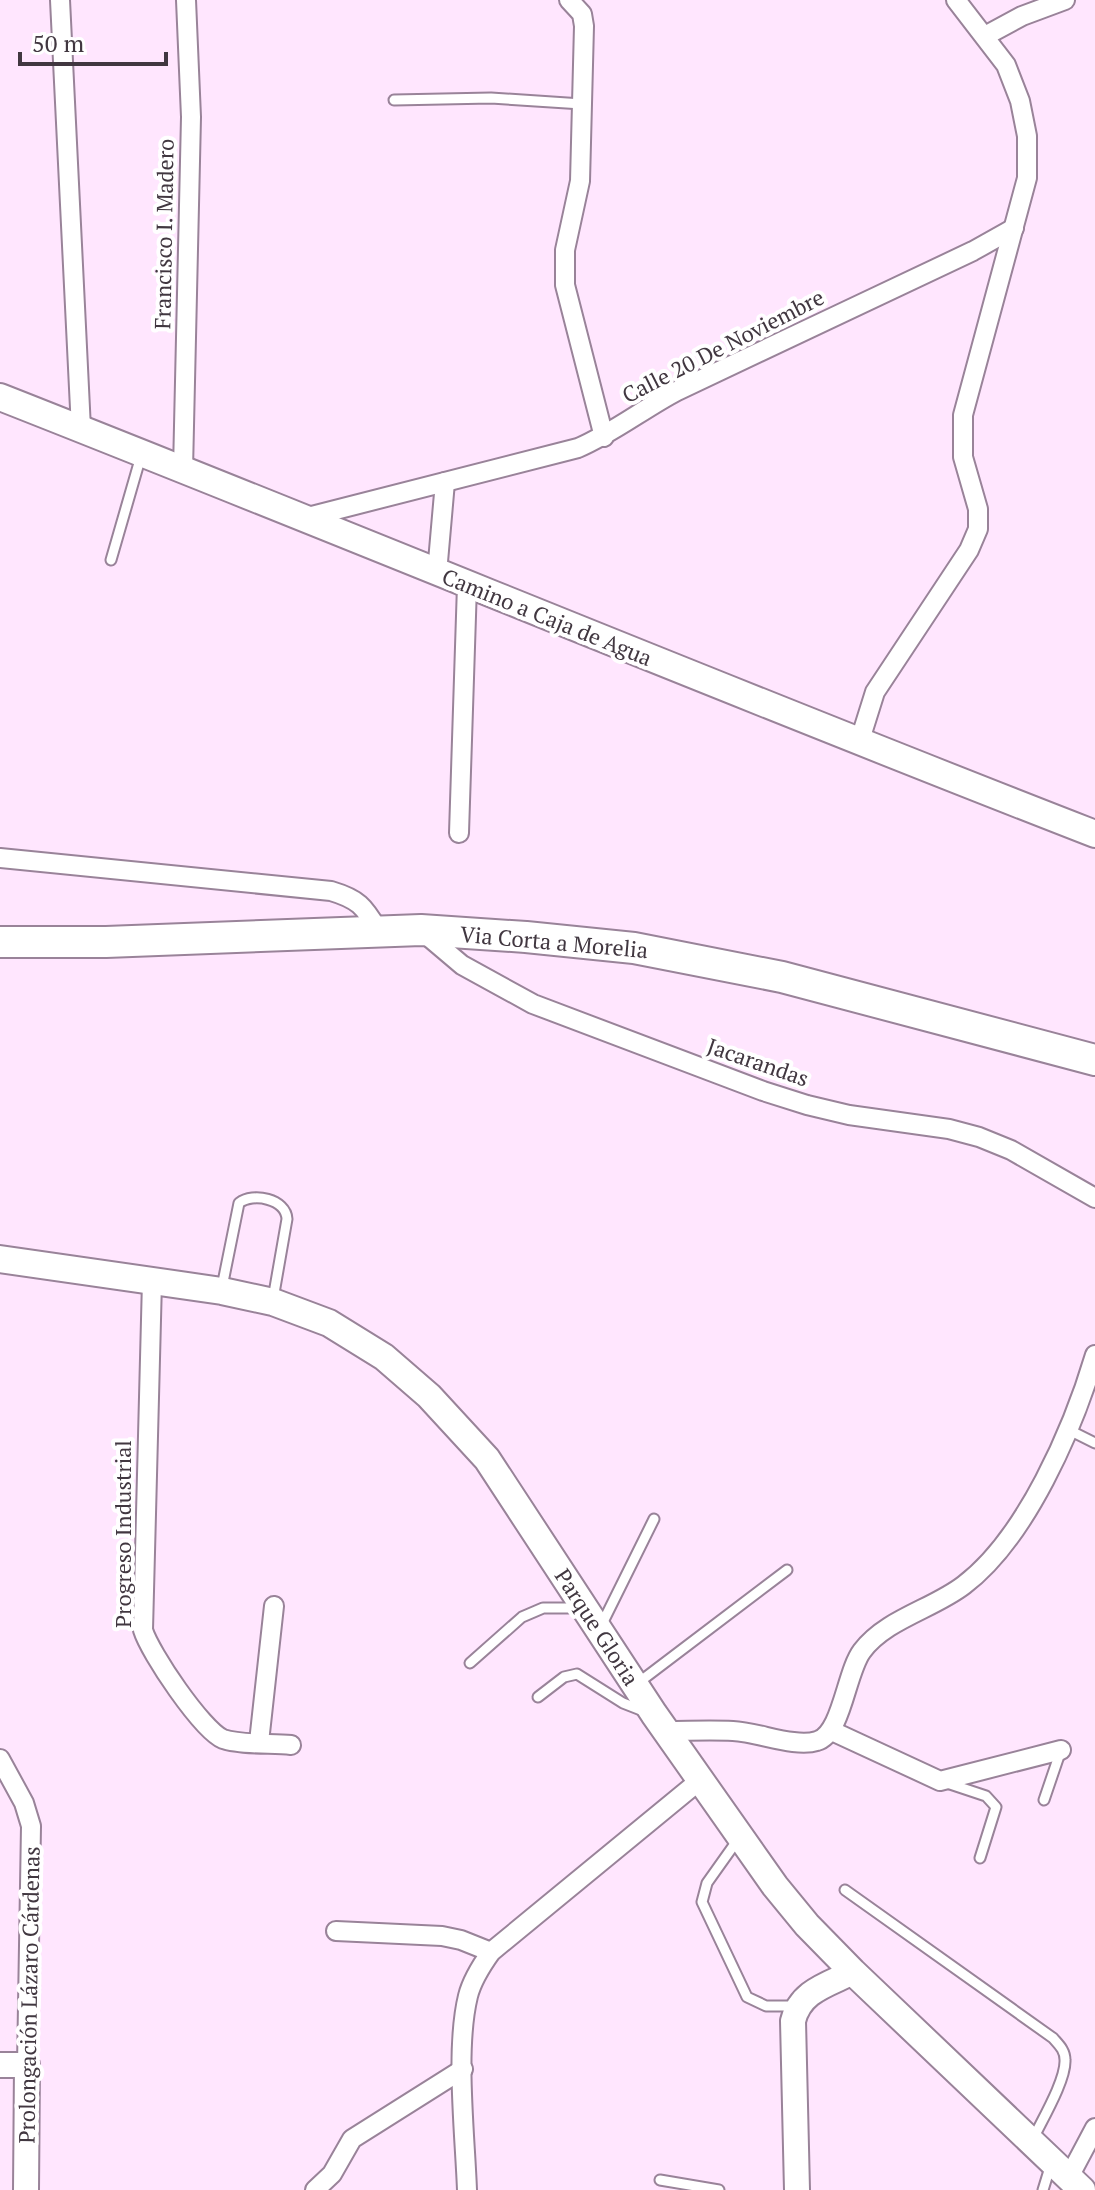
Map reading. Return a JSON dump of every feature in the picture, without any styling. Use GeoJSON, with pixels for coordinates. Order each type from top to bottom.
{"type":"FeatureCollection","features":[{"type":"Feature","properties":{"kind":"main road","name":"Camino a Caja de Agua"},"geometry":{"type":"LineString","coordinates":[[0,397],[859,743],[1095,834]]}},
{"type":"Feature","properties":{"kind":"main road","name":"Via Corta a Morelia"},"geometry":{"type":"LineString","coordinates":[[0,942],[121,941],[421,930],[588,943],[709,961],[782,977],[1095,1060]]}},
{"type":"Feature","properties":{"kind":"main road","name":"Parque Gloria"},"geometry":{"type":"LineString","coordinates":[[0,1259],[222,1291],[273,1302],[329,1323],[384,1357],[429,1396],[487,1459],[699,1781],[799,1915],[853,1972],[1068,2176]]}},
{"type":"Feature","properties":{"kind":"street"},"geometry":{"type":"LineString","coordinates":[[60,0],[81,429]]}},
{"type":"Feature","properties":{"kind":"street","name":"Francisco I. Madero"},"geometry":{"type":"LineString","coordinates":[[183,470],[191,117],[186,0]]}},
{"type":"Feature","properties":{"kind":"street"},"geometry":{"type":"LineString","coordinates":[[569,0],[582,14],[584,26],[580,181],[565,250],[565,285],[604,437]]}},
{"type":"Feature","properties":{"kind":"street"},"geometry":{"type":"LineString","coordinates":[[859,743],[875,692],[969,550],[978,529],[978,509],[963,457],[963,415],[1027,178],[1027,136],[1020,101],[1006,65],[956,0]]}},
{"type":"Feature","properties":{"kind":"street"},"geometry":{"type":"LineString","coordinates":[[985,36],[1022,16],[1065,0]]}},
{"type":"Feature","properties":{"kind":"street","name":"Calle 20 De Noviembre"},"geometry":{"type":"LineString","coordinates":[[304,518],[578,448],[604,437],[677,391],[1014,228]]}},
{"type":"Feature","properties":{"kind":"street"},"geometry":{"type":"LineString","coordinates":[[437,573],[445,482]]}},
{"type":"Feature","properties":{"kind":"street"},"geometry":{"type":"LineString","coordinates":[[459,833],[467,585]]}},
{"type":"Feature","properties":{"kind":"street"},"geometry":{"type":"LineString","coordinates":[[0,858],[331,891],[353,898],[367,910],[378,930]]}},
{"type":"Feature","properties":{"kind":"street","name":"Jacarandas"},"geometry":{"type":"LineString","coordinates":[[421,930],[462,965],[533,1004],[807,1105],[979,1137],[1011,1150],[1095,1198]]}},
{"type":"Feature","properties":{"kind":"street","name":"Progreso Industrial"},"geometry":{"type":"LineString","coordinates":[[152,1281],[143,1630],[152,1650],[211,1732],[230,1741],[291,1745]]}},
{"type":"Feature","properties":{"kind":"street"},"geometry":{"type":"LineString","coordinates":[[660,1722],[799,1742],[819,1741],[832,1731],[852,1669],[863,1650],[879,1634],[962,1587],[988,1565],[1010,1536],[1057,1456],[1094,1361]]}},
{"type":"Feature","properties":{"kind":"street"},"geometry":{"type":"LineString","coordinates":[[259,1742],[274,1606]]}},
{"type":"Feature","properties":{"kind":"street"},"geometry":{"type":"LineString","coordinates":[[832,1731],[940,1781],[1061,1750]]}},
{"type":"Feature","properties":{"kind":"street","name":"Prolongación Lázaro Cárdenas"},"geometry":{"type":"LineString","coordinates":[[0,1759],[24,1803],[31,1826],[26,2190]]}},
{"type":"Feature","properties":{"kind":"street"},"geometry":{"type":"LineString","coordinates":[[467,2190],[464,2021],[468,1996],[477,1972],[491,1952],[699,1781]]}},
{"type":"Feature","properties":{"kind":"street"},"geometry":{"type":"LineString","coordinates":[[336,1931],[442,1936],[491,1952]]}},
{"type":"Feature","properties":{"kind":"street"},"geometry":{"type":"LineString","coordinates":[[797,2190],[793,2021],[796,2006],[805,1996],[853,1972]]}},
{"type":"Feature","properties":{"kind":"street"},"geometry":{"type":"LineString","coordinates":[[0,2065],[27,2065]]}},
{"type":"Feature","properties":{"kind":"street"},"geometry":{"type":"LineString","coordinates":[[315,2190],[332,2174],[352,2139],[463,2069]]}},
{"type":"Feature","properties":{"kind":"street"},"geometry":{"type":"LineString","coordinates":[[1068,2176],[1095,2128]]}},
{"type":"Feature","properties":{"kind":"lane"},"geometry":{"type":"LineString","coordinates":[[394,100],[491,98],[582,104]]}},
{"type":"Feature","properties":{"kind":"lane"},"geometry":{"type":"LineString","coordinates":[[111,560],[142,453]]}},
{"type":"Feature","properties":{"kind":"lane"},"geometry":{"type":"LineString","coordinates":[[222,1291],[239,1203],[245,1198],[275,1202],[287,1211],[287,1219],[273,1302]]}},
{"type":"Feature","properties":{"kind":"lane"},"geometry":{"type":"LineString","coordinates":[[1069,1430],[1095,1443]]}},
{"type":"Feature","properties":{"kind":"lane"},"geometry":{"type":"LineString","coordinates":[[600,1629],[654,1519]]}},
{"type":"Feature","properties":{"kind":"lane"},"geometry":{"type":"LineString","coordinates":[[635,1685],[787,1570]]}},
{"type":"Feature","properties":{"kind":"lane"},"geometry":{"type":"LineString","coordinates":[[470,1663],[522,1617],[543,1608],[584,1608]]}},
{"type":"Feature","properties":{"kind":"lane"},"geometry":{"type":"LineString","coordinates":[[538,1697],[564,1677],[577,1674],[660,1722]]}},
{"type":"Feature","properties":{"kind":"lane"},"geometry":{"type":"LineString","coordinates":[[1044,1800],[1061,1750]]}},
{"type":"Feature","properties":{"kind":"lane"},"geometry":{"type":"LineString","coordinates":[[940,1781],[992,1800],[996,1807],[980,1858]]}},
{"type":"Feature","properties":{"kind":"lane"},"geometry":{"type":"LineString","coordinates":[[739,1838],[707,1883],[702,1902],[705,1912],[747,1997],[766,2006],[796,2006]]}},
{"type":"Feature","properties":{"kind":"lane"},"geometry":{"type":"LineString","coordinates":[[845,1890],[1053,2038],[1062,2048],[1065,2060],[1063,2073],[1032,2142]]}},
{"type":"Feature","properties":{"kind":"lane"},"geometry":{"type":"LineString","coordinates":[[1043,2190],[1068,2176]]}},
{"type":"Feature","properties":{"kind":"lane"},"geometry":{"type":"LineString","coordinates":[[660,2180],[719,2190]]}}]}
